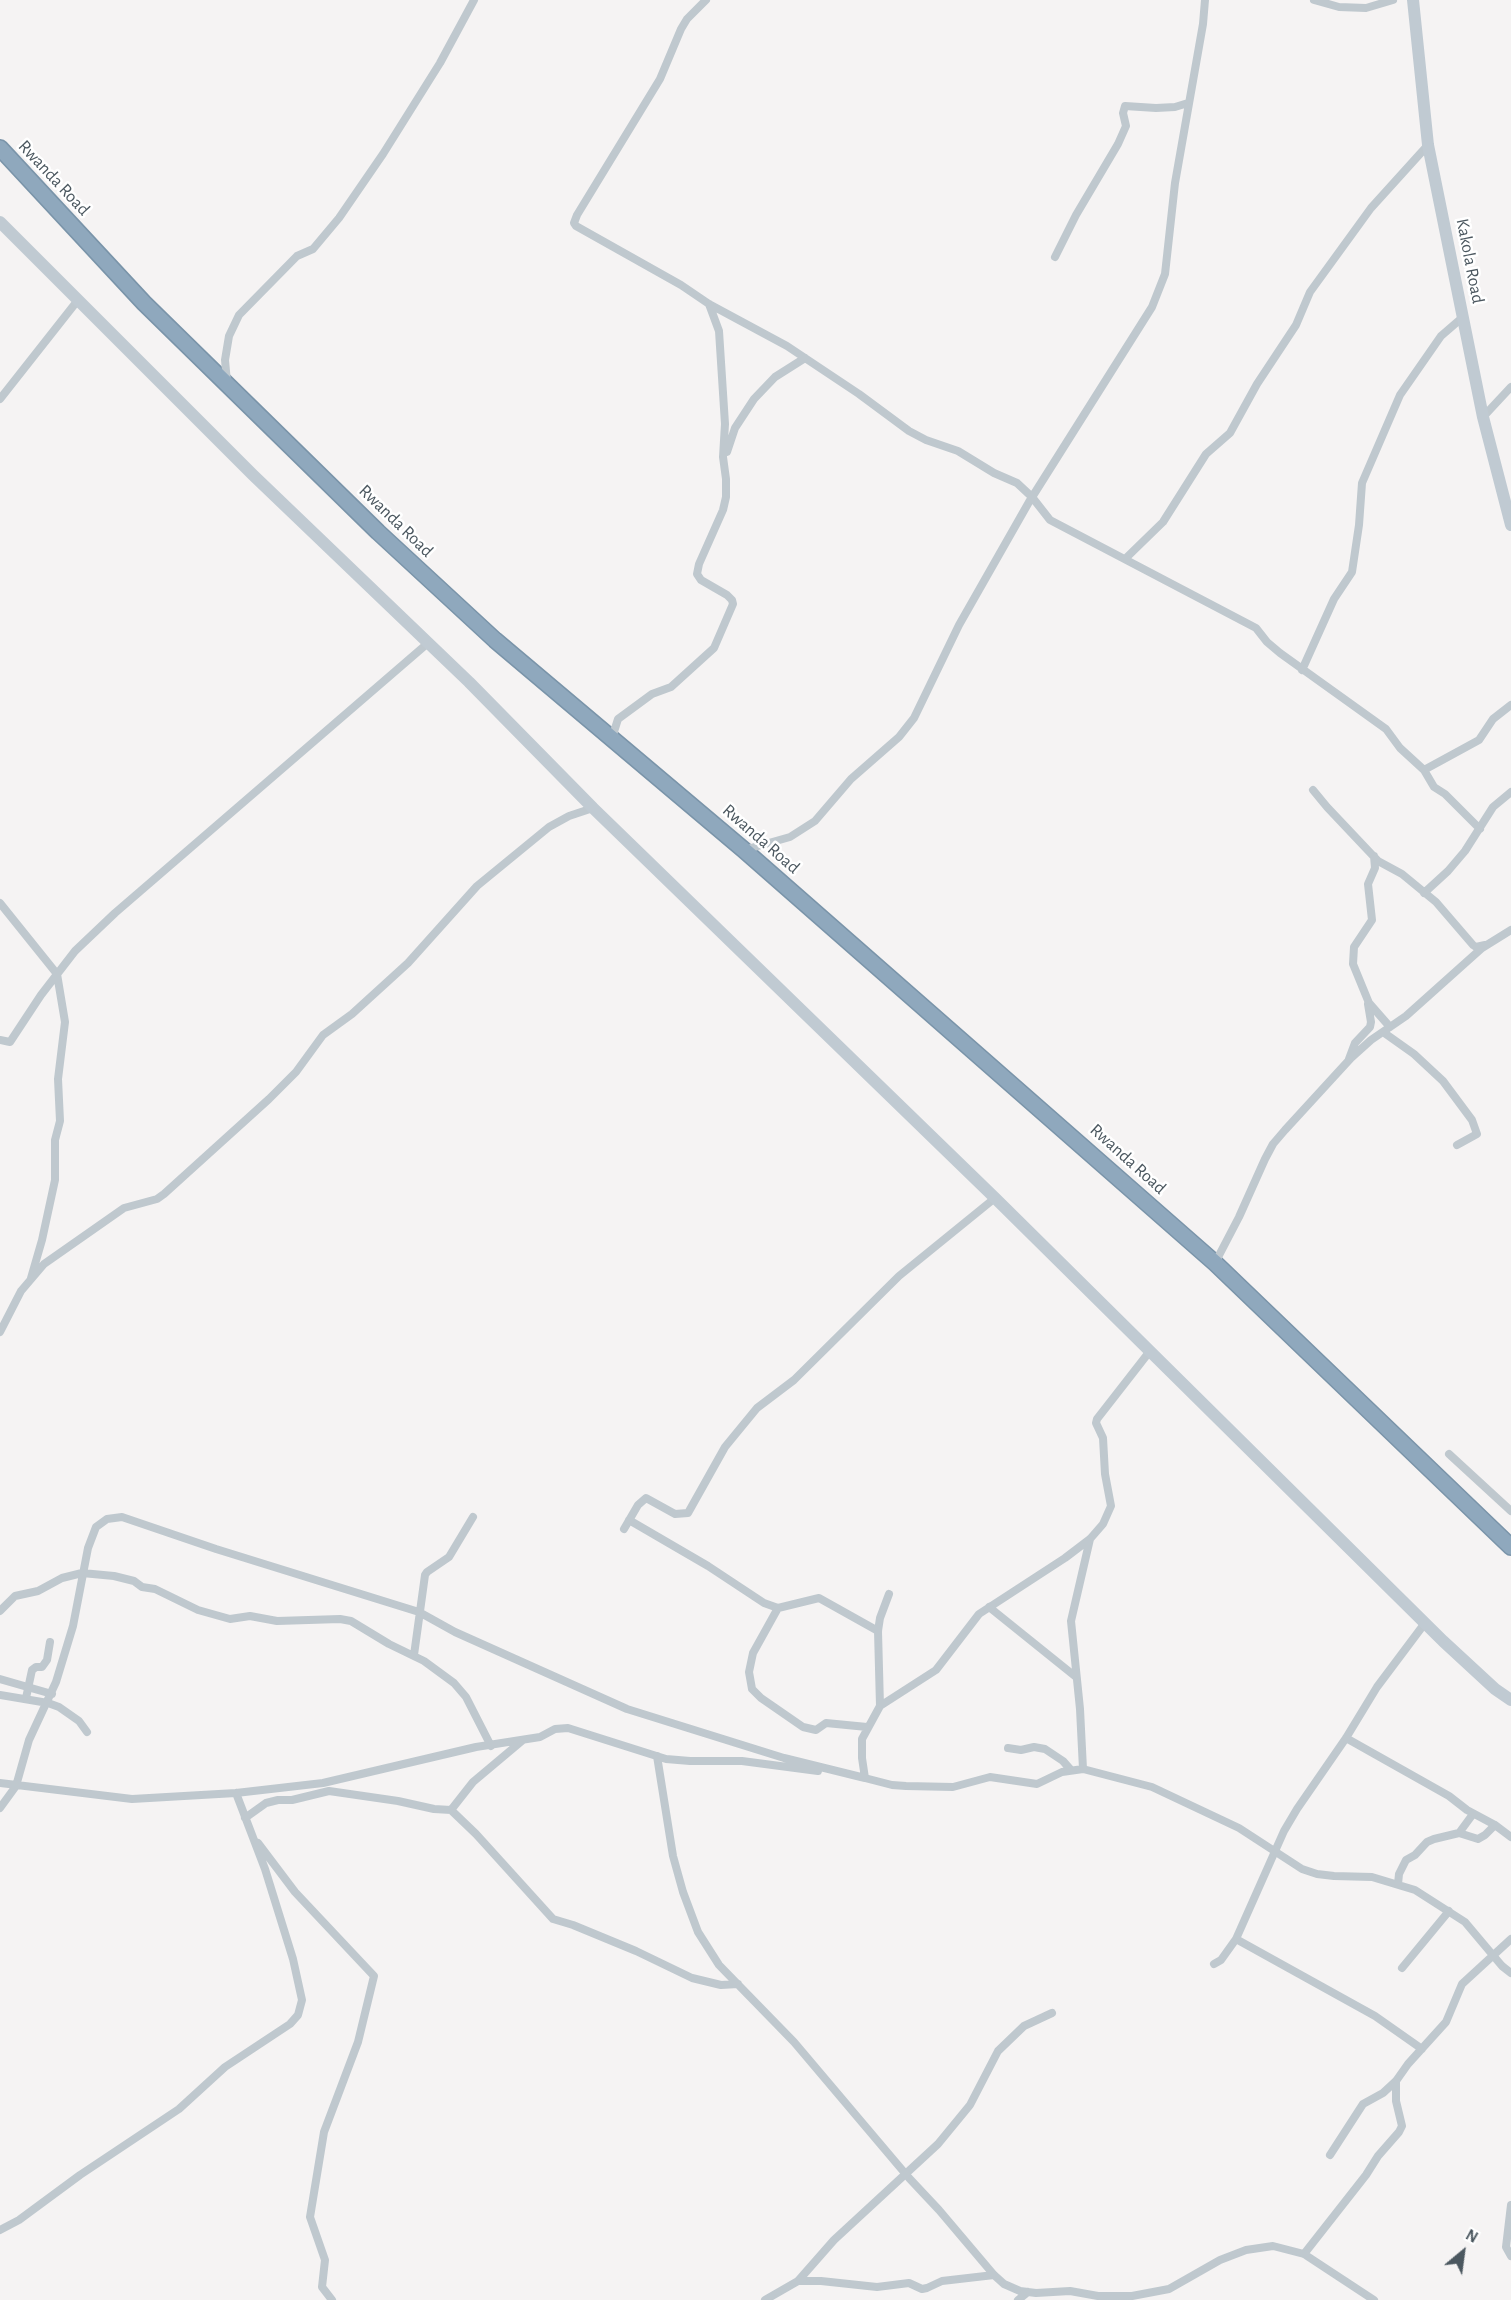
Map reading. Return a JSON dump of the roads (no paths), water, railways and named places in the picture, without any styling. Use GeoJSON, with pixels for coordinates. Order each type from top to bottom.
{"type":"FeatureCollection","features":[{"type":"Feature","properties":{"kind":"highway","name":"Rwanda Road"},"geometry":{"type":"LineString","coordinates":[[0,148],[144,303],[386,540],[495,640],[744,850],[1215,1263],[1511,1547]]}},
{"type":"Feature","properties":{"kind":"street"},"geometry":{"type":"LineString","coordinates":[[227,382],[225,360],[229,336],[239,315],[297,256],[314,249],[339,218],[383,154],[440,63],[474,0]]}},
{"type":"Feature","properties":{"kind":"street"},"geometry":{"type":"LineString","coordinates":[[706,0],[687,19],[681,29],[660,79],[622,138],[574,223],[681,285],[709,304],[805,358],[909,431],[964,455],[994,473],[1017,483],[1032,497],[1050,520],[1256,628],[1267,642],[1377,722],[1424,770],[1434,787],[1445,794],[1480,829]]}},
{"type":"Feature","properties":{"kind":"street"},"geometry":{"type":"LineString","coordinates":[[744,850],[790,837],[815,821],[851,779],[899,737],[914,718],[959,625],[1032,497],[1158,295],[1165,274],[1175,183],[1203,24],[1205,0]]}},
{"type":"Feature","properties":{"kind":"street"},"geometry":{"type":"LineString","coordinates":[[1314,0],[1339,7],[1366,8],[1393,0]]}},
{"type":"Feature","properties":{"kind":"street","name":"Kakola Road"},"geometry":{"type":"LineString","coordinates":[[1413,0],[1428,145],[1483,417],[1511,525]]}},
{"type":"Feature","properties":{"kind":"street"},"geometry":{"type":"LineString","coordinates":[[1055,257],[1076,215],[1118,144],[1126,126],[1124,107],[1126,105],[1175,107],[1188,103]]}},
{"type":"Feature","properties":{"kind":"street"},"geometry":{"type":"LineString","coordinates":[[1125,559],[1163,522],[1206,454],[1230,433],[1261,377],[1296,325],[1310,292],[1371,208],[1428,145]]}},
{"type":"Feature","properties":{"kind":"street"},"geometry":{"type":"LineString","coordinates":[[0,222],[253,475],[428,643],[593,808],[995,1198],[1425,1623],[1495,1689],[1511,1700]]}},
{"type":"Feature","properties":{"kind":"street"},"geometry":{"type":"LineString","coordinates":[[0,399],[78,300]]}},
{"type":"Feature","properties":{"kind":"street"},"geometry":{"type":"LineString","coordinates":[[612,738],[618,719],[652,694],[671,687],[717,644],[733,601],[701,580],[697,572],[723,510],[726,479],[723,461],[726,424],[719,331],[709,304]]}},
{"type":"Feature","properties":{"kind":"street"},"geometry":{"type":"LineString","coordinates":[[1302,669],[1334,599],[1352,572],[1362,483],[1400,395],[1441,336],[1463,317]]}},
{"type":"Feature","properties":{"kind":"street"},"geometry":{"type":"LineString","coordinates":[[723,461],[735,428],[754,399],[775,377],[805,358]]}},
{"type":"Feature","properties":{"kind":"street"},"geometry":{"type":"LineString","coordinates":[[1483,417],[1511,387]]}},
{"type":"Feature","properties":{"kind":"street"},"geometry":{"type":"LineString","coordinates":[[0,1040],[10,1042],[57,974],[82,944],[115,913],[428,643]]}},
{"type":"Feature","properties":{"kind":"street"},"geometry":{"type":"LineString","coordinates":[[1424,770],[1474,743],[1484,735],[1493,719],[1511,705]]}},
{"type":"Feature","properties":{"kind":"street"},"geometry":{"type":"LineString","coordinates":[[1313,790],[1374,856],[1402,874],[1436,902],[1473,945],[1476,947],[1488,944]]}},
{"type":"Feature","properties":{"kind":"street"},"geometry":{"type":"LineString","coordinates":[[1424,893],[1448,871],[1480,829],[1493,807],[1511,792]]}},
{"type":"Feature","properties":{"kind":"street"},"geometry":{"type":"LineString","coordinates":[[31,1278],[55,1255],[124,1209],[157,1199],[164,1194],[237,1130],[296,1072],[323,1035],[352,1014],[408,963],[477,886],[549,827],[569,816],[593,808]]}},
{"type":"Feature","properties":{"kind":"street"},"geometry":{"type":"LineString","coordinates":[[1374,856],[1375,867],[1368,884],[1372,920],[1361,934],[1353,953],[1353,964],[1371,1007],[1387,1030],[1450,1088],[1472,1120],[1477,1134],[1457,1145]]}},
{"type":"Feature","properties":{"kind":"street"},"geometry":{"type":"LineString","coordinates":[[0,903],[57,974],[64,1022],[58,1080],[60,1121],[55,1140],[55,1180],[31,1278],[0,1332]]}},
{"type":"Feature","properties":{"kind":"street"},"geometry":{"type":"LineString","coordinates":[[1215,1263],[1273,1144],[1347,1062],[1406,1016],[1488,944],[1511,930]]}},
{"type":"Feature","properties":{"kind":"street"},"geometry":{"type":"LineString","coordinates":[[1347,1062],[1355,1043],[1370,1027],[1367,998]]}},
{"type":"Feature","properties":{"kind":"street"},"geometry":{"type":"LineString","coordinates":[[624,1529],[642,1500],[646,1498],[675,1514],[688,1513],[725,1448],[758,1408],[794,1380],[899,1276],[995,1198]]}},
{"type":"Feature","properties":{"kind":"street"},"geometry":{"type":"LineString","coordinates":[[861,1777],[861,1747],[867,1727],[880,1706],[936,1670],[950,1654],[973,1619],[1065,1558],[1090,1539],[1103,1524],[1111,1506],[1102,1438],[1096,1423],[1097,1419],[1150,1351]]}},
{"type":"Feature","properties":{"kind":"street"},"geometry":{"type":"LineString","coordinates":[[1449,1454],[1511,1511]]}},
{"type":"Feature","properties":{"kind":"street"},"geometry":{"type":"LineString","coordinates":[[0,1808],[16,1786],[29,1740],[50,1698],[73,1626],[82,1573],[96,1527],[106,1519],[122,1517],[238,1556],[419,1612],[484,1646],[627,1709],[784,1758],[892,1785],[953,1787],[990,1777],[1037,1784],[1070,1769],[1083,1769],[1166,1792],[1239,1828],[1302,1869],[1317,1874],[1372,1877],[1415,1890],[1465,1922],[1502,1966],[1511,1973]]}},
{"type":"Feature","properties":{"kind":"street"},"geometry":{"type":"LineString","coordinates":[[414,1655],[425,1575],[449,1557],[473,1517]]}},
{"type":"Feature","properties":{"kind":"street"},"geometry":{"type":"LineString","coordinates":[[629,1520],[708,1566],[764,1603],[778,1608],[819,1598],[878,1631]]}},
{"type":"Feature","properties":{"kind":"street"},"geometry":{"type":"LineString","coordinates":[[1083,1769],[1080,1709],[1071,1621],[1090,1539]]}},
{"type":"Feature","properties":{"kind":"street"},"geometry":{"type":"LineString","coordinates":[[0,1611],[15,1596],[38,1591],[62,1578],[82,1573],[134,1581],[142,1587],[155,1589],[198,1610],[230,1619],[250,1616],[277,1621],[351,1620],[389,1644],[414,1655],[448,1678],[466,1697],[491,1746]]}},
{"type":"Feature","properties":{"kind":"street"},"geometry":{"type":"LineString","coordinates":[[880,1706],[878,1631],[889,1594]]}},
{"type":"Feature","properties":{"kind":"street"},"geometry":{"type":"LineString","coordinates":[[989,1607],[1076,1677]]}},
{"type":"Feature","properties":{"kind":"street"},"geometry":{"type":"LineString","coordinates":[[778,1608],[753,1653],[749,1672],[752,1689],[761,1698],[803,1727],[816,1730],[826,1723],[867,1727]]}},
{"type":"Feature","properties":{"kind":"street"},"geometry":{"type":"LineString","coordinates":[[1214,1964],[1221,1960],[1236,1939],[1275,1851],[1297,1809],[1346,1738],[1377,1687],[1425,1623]]}},
{"type":"Feature","properties":{"kind":"street"},"geometry":{"type":"LineString","coordinates":[[26,1698],[32,1670],[42,1667],[47,1660],[50,1642]]}},
{"type":"Feature","properties":{"kind":"street"},"geometry":{"type":"LineString","coordinates":[[0,1679],[50,1698],[68,1712],[87,1732]]}},
{"type":"Feature","properties":{"kind":"street"},"geometry":{"type":"LineString","coordinates":[[0,1695],[50,1698]]}},
{"type":"Feature","properties":{"kind":"street"},"geometry":{"type":"LineString","coordinates":[[0,1783],[132,1799],[236,1793],[323,1783],[476,1747],[540,1737],[555,1729],[574,1728],[657,1756],[690,1761],[724,1760],[784,1766],[861,1777]]}},
{"type":"Feature","properties":{"kind":"street"},"geometry":{"type":"LineString","coordinates":[[1346,1738],[1449,1796],[1511,1837]]}},
{"type":"Feature","properties":{"kind":"street"},"geometry":{"type":"LineString","coordinates":[[451,1810],[473,1782],[524,1739]]}},
{"type":"Feature","properties":{"kind":"street"},"geometry":{"type":"LineString","coordinates":[[1008,1748],[1045,1749],[1063,1761],[1070,1769]]}},
{"type":"Feature","properties":{"kind":"street"},"geometry":{"type":"LineString","coordinates":[[657,1756],[664,1790],[667,1827],[683,1892],[698,1932],[719,1965],[794,2042],[905,2174],[1004,2284],[1028,2292],[1070,2291],[1098,2296],[1123,2297],[1169,2289],[1220,2260],[1246,2250],[1274,2246],[1304,2254],[1374,2300]]}},
{"type":"Feature","properties":{"kind":"street"},"geometry":{"type":"LineString","coordinates":[[245,1818],[266,1803],[292,1800],[329,1791],[451,1810],[476,1834],[553,1919],[636,1951],[692,1978],[721,1985],[738,1984]]}},
{"type":"Feature","properties":{"kind":"street"},"geometry":{"type":"LineString","coordinates":[[0,2230],[20,2220],[80,2175],[179,2109],[225,2067],[290,2024],[298,2015],[302,2000],[298,1975],[236,1793]]}},
{"type":"Feature","properties":{"kind":"street"},"geometry":{"type":"LineString","coordinates":[[1459,1833],[1473,1814]]}},
{"type":"Feature","properties":{"kind":"street"},"geometry":{"type":"LineString","coordinates":[[1398,1884],[1399,1874],[1406,1860],[1415,1855],[1427,1842],[1459,1833],[1478,1839],[1495,1825]]}},
{"type":"Feature","properties":{"kind":"street"},"geometry":{"type":"LineString","coordinates":[[252,1835],[295,1892],[374,1976],[358,2042],[324,2132],[311,2207],[310,2217],[325,2260],[322,2287],[332,2300]]}},
{"type":"Feature","properties":{"kind":"street"},"geometry":{"type":"LineString","coordinates":[[1402,1968],[1449,1911]]}},
{"type":"Feature","properties":{"kind":"street"},"geometry":{"type":"LineString","coordinates":[[1236,1939],[1375,2016],[1422,2049]]}},
{"type":"Feature","properties":{"kind":"street"},"geometry":{"type":"LineString","coordinates":[[1330,2155],[1364,2104],[1383,2093],[1396,2081],[1446,2022],[1462,1984],[1511,1939]]}},
{"type":"Feature","properties":{"kind":"street"},"geometry":{"type":"LineString","coordinates":[[765,2300],[798,2281],[834,2240],[938,2144],[960,2119],[974,2098],[998,2051],[1008,2040],[1035,2019],[1052,2013]]}},
{"type":"Feature","properties":{"kind":"street"},"geometry":{"type":"LineString","coordinates":[[1304,2254],[1366,2175],[1378,2156],[1399,2132],[1402,2126],[1396,2101],[1396,2081]]}},
{"type":"Feature","properties":{"kind":"street"},"geometry":{"type":"LineString","coordinates":[[1511,2205],[1506,2247],[1511,2256]]}},
{"type":"Feature","properties":{"kind":"street"},"geometry":{"type":"LineString","coordinates":[[798,2281],[876,2287],[909,2283],[927,2289],[942,2281],[994,2275]]}},
{"type":"Feature","properties":{"kind":"street"},"geometry":{"type":"LineString","coordinates":[[1167,2300],[1169,2289]]}},
{"type":"Feature","properties":{"kind":"street"},"geometry":{"type":"LineString","coordinates":[[1018,2300],[1028,2292]]}}]}
